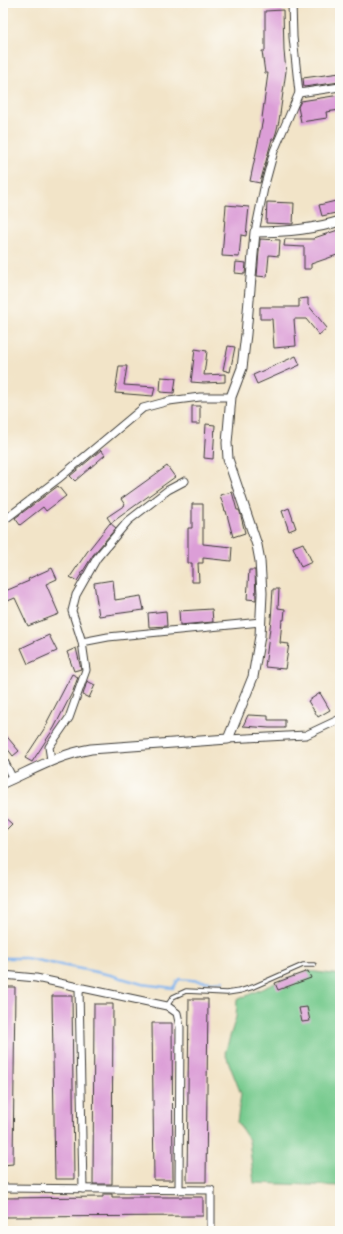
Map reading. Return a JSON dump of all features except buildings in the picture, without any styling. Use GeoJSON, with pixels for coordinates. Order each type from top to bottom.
{"type":"FeatureCollection","features":[{"type":"Feature","properties":{"kind":"street"},"geometry":{"type":"LineString","coordinates":[[228,740],[253,677],[261,622],[261,577],[257,545],[228,459],[227,451],[231,397],[242,368],[255,232],[264,188],[274,151],[298,93],[293,37],[292,3]]}},
{"type":"Feature","properties":{"kind":"street"},"geometry":{"type":"LineString","coordinates":[[298,93],[340,87]]}},
{"type":"Feature","properties":{"kind":"street"},"geometry":{"type":"LineString","coordinates":[[255,232],[309,230],[340,221]]}},
{"type":"Feature","properties":{"kind":"street"},"geometry":{"type":"LineString","coordinates":[[3,521],[58,479],[143,408],[169,401],[231,397]]}},
{"type":"Feature","properties":{"kind":"street"},"geometry":{"type":"LineString","coordinates":[[51,760],[49,747],[69,718],[86,670],[82,642],[72,611],[76,595],[97,558],[128,522],[168,490],[185,481]]}},
{"type":"Feature","properties":{"kind":"street"},"geometry":{"type":"LineString","coordinates":[[82,642],[108,637],[261,622]]}},
{"type":"Feature","properties":{"kind":"street"},"geometry":{"type":"LineString","coordinates":[[3,784],[51,760],[90,749],[306,735],[340,719]]}},
{"type":"Feature","properties":{"kind":"street"},"geometry":{"type":"LineString","coordinates":[[3,759],[13,779]]}},
{"type":"Feature","properties":{"kind":"street"},"geometry":{"type":"LineString","coordinates":[[3,975],[36,978],[79,989],[167,1006],[177,1013],[180,1027],[179,1189]]}},
{"type":"Feature","properties":{"kind":"street"},"geometry":{"type":"LineString","coordinates":[[79,989],[83,1189]]}},
{"type":"Feature","properties":{"kind":"street"},"geometry":{"type":"LineString","coordinates":[[3,1188],[211,1190],[211,1231]]}},
{"type":"Feature","properties":{"kind":"lane"},"geometry":{"type":"LineString","coordinates":[[167,1006],[173,997],[186,991],[227,993],[240,991],[304,965],[314,966]]}},
{"type":"Feature","properties":{"kind":"green space"},"geometry":{"type":"Polygon","coordinates":[[[308,971],[340,975],[340,1186],[254,1183],[249,1140],[237,1122],[241,1094],[225,1053],[236,1017],[237,1000],[275,983],[308,971]]]}},
{"type":"Feature","properties":{"kind":"waterway"},"geometry":{"type":"LineString","coordinates":[[3,958],[26,958],[111,975],[142,984],[173,988],[179,979],[213,982],[223,981]]}}]}
